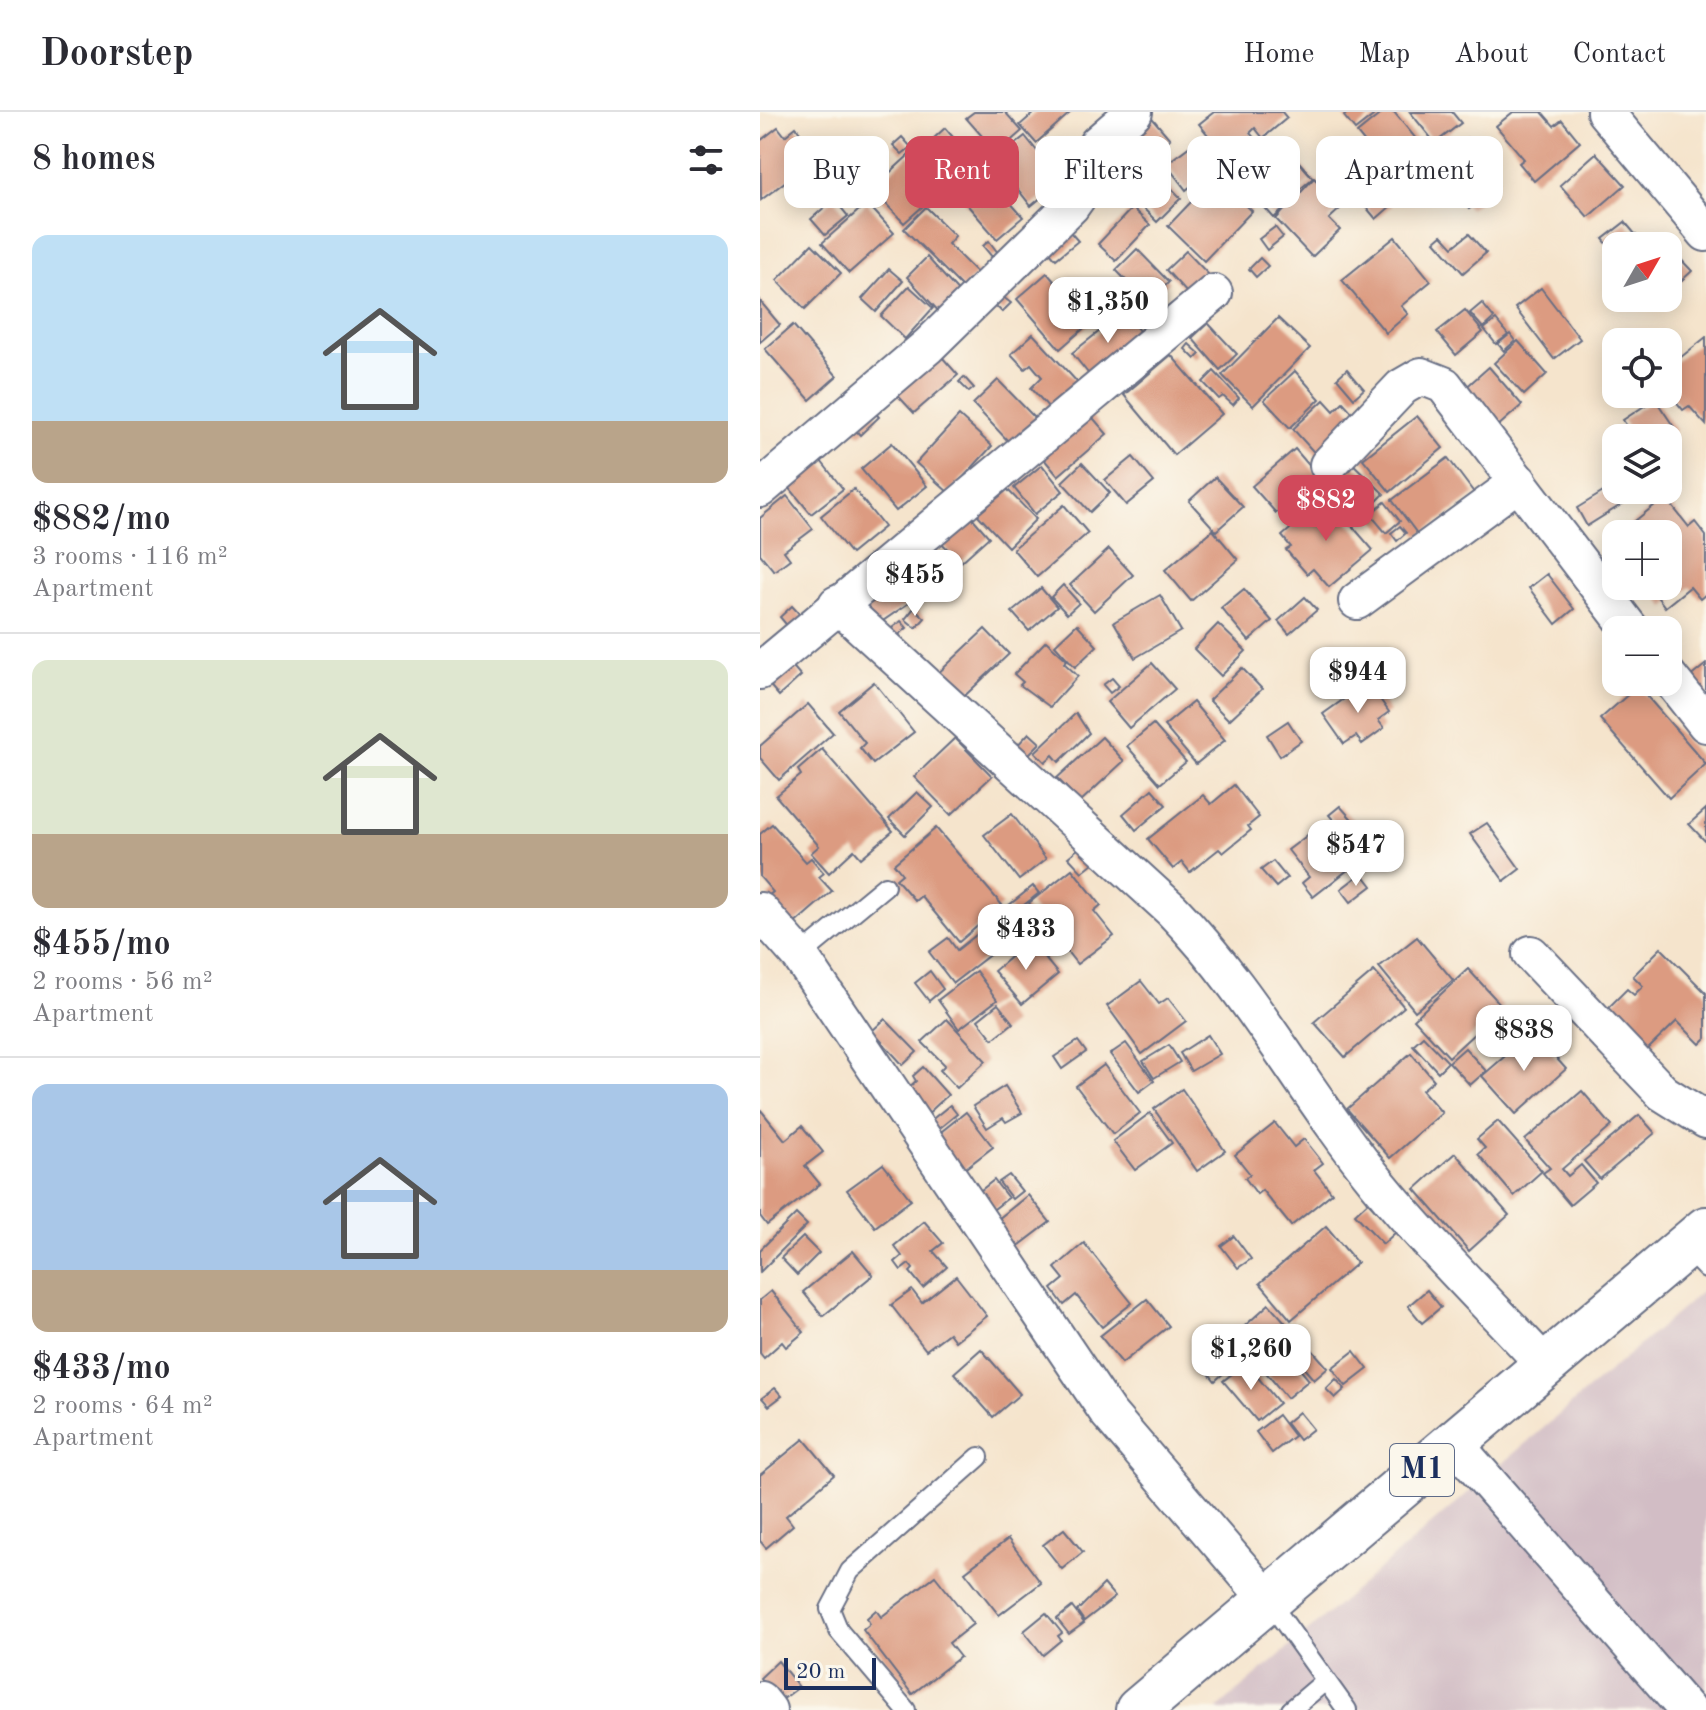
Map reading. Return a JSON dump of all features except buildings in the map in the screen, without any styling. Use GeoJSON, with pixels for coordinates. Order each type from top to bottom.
{"type":"FeatureCollection","features":[{"type":"Feature","properties":{"kind":"highway","name":"M1"},"geometry":{"type":"LineString","coordinates":[[1138,1710],[1546,1366],[1699,1248]]}},
{"type":"Feature","properties":{"kind":"street"},"geometry":{"type":"LineString","coordinates":[[760,489],[928,346],[1071,206],[1081,192],[1097,144],[1134,112]]}},
{"type":"Feature","properties":{"kind":"street"},"geometry":{"type":"LineString","coordinates":[[1605,112],[1706,233]]}},
{"type":"Feature","properties":{"kind":"street"},"geometry":{"type":"LineString","coordinates":[[760,671],[1214,293]]}},
{"type":"Feature","properties":{"kind":"street"},"geometry":{"type":"LineString","coordinates":[[1328,465],[1402,387],[1421,376],[1444,385],[1620,616]]}},
{"type":"Feature","properties":{"kind":"street"},"geometry":{"type":"LineString","coordinates":[[1357,601],[1519,482]]}},
{"type":"Feature","properties":{"kind":"street"},"geometry":{"type":"LineString","coordinates":[[837,604],[1172,910],[1214,954],[1253,1005],[1305,1087],[1377,1183],[1546,1366]]}},
{"type":"Feature","properties":{"kind":"street"},"geometry":{"type":"LineString","coordinates":[[1682,694],[1706,724]]}},
{"type":"Feature","properties":{"kind":"street"},"geometry":{"type":"LineString","coordinates":[[760,911],[800,956],[1108,1413],[1269,1601]]}},
{"type":"Feature","properties":{"kind":"street"},"geometry":{"type":"LineString","coordinates":[[1531,954],[1663,1093],[1706,1120]]}},
{"type":"Feature","properties":{"kind":"street"},"geometry":{"type":"LineString","coordinates":[[1454,1443],[1687,1710]]}},
{"type":"Feature","properties":{"kind":"street"},"geometry":{"type":"LineString","coordinates":[[760,1700],[768,1710]]}},
{"type":"Feature","properties":{"kind":"lane"},"geometry":{"type":"LineString","coordinates":[[800,956],[885,886]]}},
{"type":"Feature","properties":{"kind":"lane"},"geometry":{"type":"LineString","coordinates":[[906,1710],[839,1631],[830,1609],[850,1571],[979,1457]]}},
{"type":"Feature","properties":{"kind":"lane"},"geometry":{"type":"LineString","coordinates":[[1269,1601],[1347,1710]]}},
{"type":"Feature","properties":{"kind":"lane"},"geometry":{"type":"LineString","coordinates":[[1291,1710],[1325,1681]]}},
{"type":"Feature","properties":{"kind":"shaded area"},"geometry":{"type":"Polygon","coordinates":[[[1706,1288],[1706,1710],[1216,1710],[1706,1288]]]}}]}
